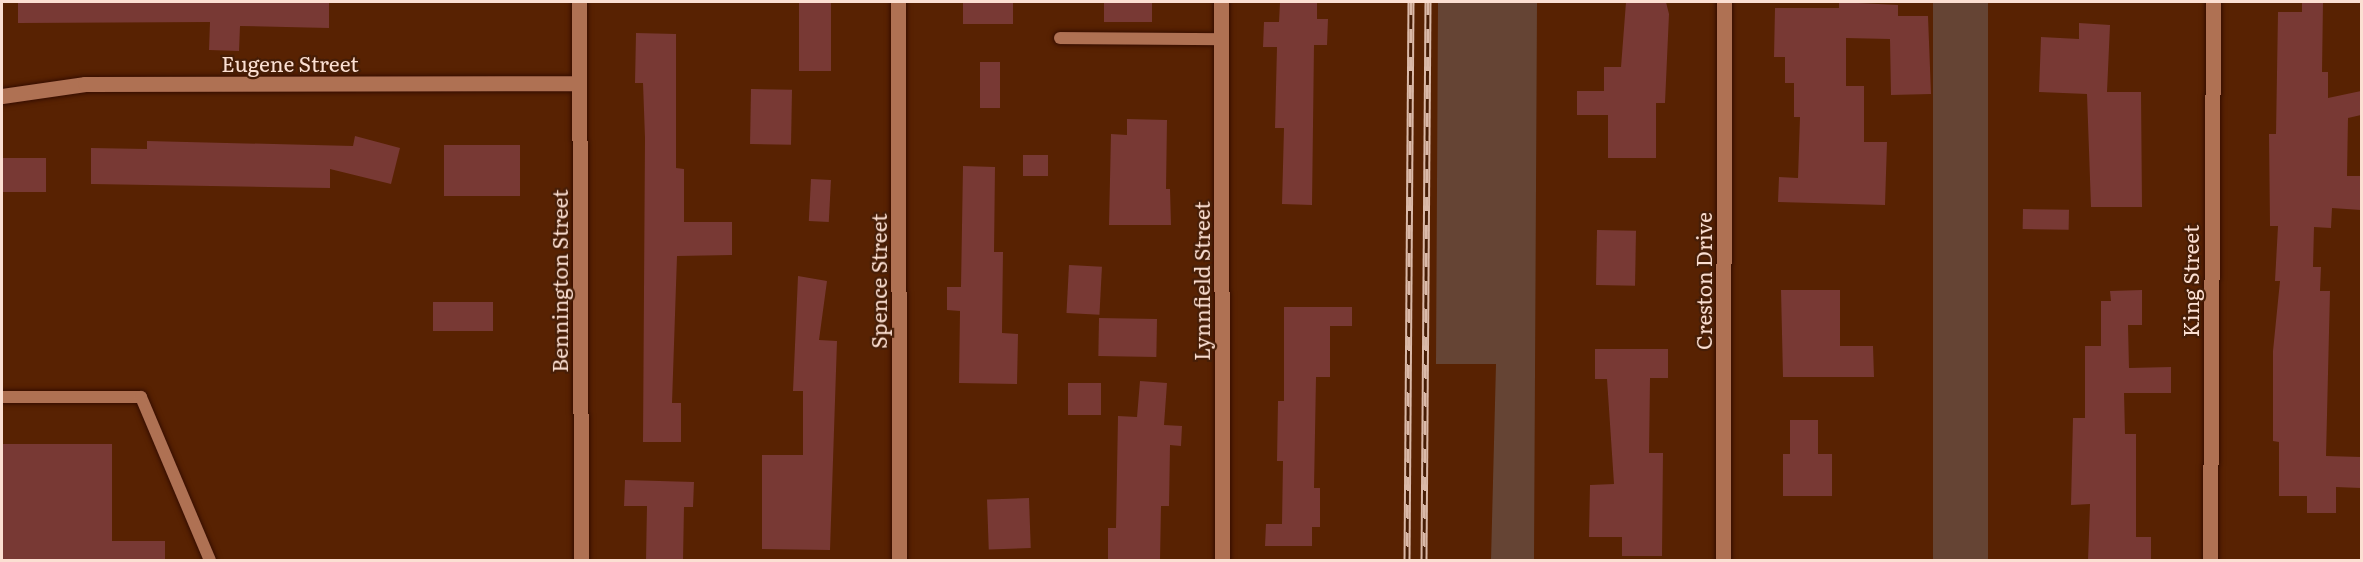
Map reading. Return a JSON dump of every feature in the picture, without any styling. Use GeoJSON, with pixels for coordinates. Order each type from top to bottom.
{"type":"FeatureCollection","features":[{"type":"Feature","properties":{"kind":"street","name":"Bennington Street"},"geometry":{"type":"LineString","coordinates":[[579,2],[581,561]]}},
{"type":"Feature","properties":{"kind":"street","name":"Spence Street"},"geometry":{"type":"LineString","coordinates":[[898,2],[899,561]]}},
{"type":"Feature","properties":{"kind":"street","name":"Lynnfield Street"},"geometry":{"type":"LineString","coordinates":[[1221,2],[1222,561]]}},
{"type":"Feature","properties":{"kind":"street","name":"Creston Drive"},"geometry":{"type":"LineString","coordinates":[[1723,561],[1724,2]]}},
{"type":"Feature","properties":{"kind":"street","name":"King Street"},"geometry":{"type":"LineString","coordinates":[[2210,561],[2213,2]]}},
{"type":"Feature","properties":{"kind":"street","name":"Eugene Street"},"geometry":{"type":"LineString","coordinates":[[2,96],[85,84],[579,83]]}},
{"type":"Feature","properties":{"kind":"lane"},"geometry":{"type":"LineString","coordinates":[[1060,38],[1221,39]]}},
{"type":"Feature","properties":{"kind":"lane"},"geometry":{"type":"LineString","coordinates":[[2,398],[141,397],[210,561]]}},
{"type":"Feature","properties":{"kind":"shaded area"},"geometry":{"type":"Polygon","coordinates":[[[1438,2],[1537,2],[1534,560],[1491,560],[1496,364],[1436,364],[1438,2]]]}},
{"type":"Feature","properties":{"kind":"shaded area"},"geometry":{"type":"Polygon","coordinates":[[[1933,2],[1988,2],[1988,560],[1933,560],[1933,2]]]}},
{"type":"Feature","properties":{"kind":"building"},"geometry":{"type":"Polygon","coordinates":[[[18,2],[329,2],[329,28],[240,26],[239,51],[209,50],[210,22],[18,23],[18,2]]]}},
{"type":"Feature","properties":{"kind":"building"},"geometry":{"type":"Polygon","coordinates":[[[799,2],[831,2],[831,71],[799,71],[799,2]]]}},
{"type":"Feature","properties":{"kind":"building"},"geometry":{"type":"Polygon","coordinates":[[[963,2],[1013,2],[1013,24],[963,24],[963,2]]]}},
{"type":"Feature","properties":{"kind":"building"},"geometry":{"type":"Polygon","coordinates":[[[1104,2],[1152,2],[1152,22],[1104,22],[1104,2]]]}},
{"type":"Feature","properties":{"kind":"building"},"geometry":{"type":"Polygon","coordinates":[[[1280,2],[1317,2],[1317,19],[1328,19],[1327,45],[1314,45],[1312,205],[1282,204],[1284,128],[1275,128],[1277,47],[1263,47],[1264,22],[1279,22],[1280,2]]]}},
{"type":"Feature","properties":{"kind":"building"},"geometry":{"type":"Polygon","coordinates":[[[1626,2],[1666,2],[1669,14],[1665,103],[1656,103],[1656,158],[1608,158],[1608,115],[1577,115],[1577,91],[1604,91],[1604,67],[1621,67],[1626,2]]]}},
{"type":"Feature","properties":{"kind":"building"},"geometry":{"type":"Polygon","coordinates":[[[1839,2],[1898,5],[1898,16],[1928,16],[1931,94],[1891,95],[1890,39],[1846,38],[1846,86],[1864,86],[1864,142],[1887,142],[1885,205],[1778,202],[1779,177],[1798,178],[1800,117],[1794,117],[1794,83],[1785,83],[1785,57],[1774,57],[1775,8],[1839,8],[1839,2]]]}},
{"type":"Feature","properties":{"kind":"building"},"geometry":{"type":"Polygon","coordinates":[[[2302,2],[2323,2],[2322,72],[2328,72],[2328,98],[2361,91],[2361,115],[2348,118],[2347,176],[2361,176],[2361,210],[2332,208],[2331,228],[2314,227],[2313,267],[2321,267],[2320,291],[2330,291],[2326,456],[2361,457],[2361,488],[2336,487],[2336,513],[2307,513],[2307,496],[2279,496],[2279,442],[2273,441],[2273,351],[2280,281],[2275,281],[2278,226],[2270,226],[2269,134],[2276,134],[2278,12],[2302,12],[2302,2]]]}},
{"type":"Feature","properties":{"kind":"building"},"geometry":{"type":"Polygon","coordinates":[[[2079,23],[2110,25],[2107,92],[2141,92],[2142,207],[2091,207],[2087,94],[2039,92],[2041,37],[2079,39],[2079,23]]]}},
{"type":"Feature","properties":{"kind":"building"},"geometry":{"type":"Polygon","coordinates":[[[636,33],[676,34],[676,168],[684,169],[684,222],[732,222],[732,255],[677,256],[672,403],[681,403],[681,442],[643,442],[645,138],[643,83],[635,83],[636,33]]]}},
{"type":"Feature","properties":{"kind":"building"},"geometry":{"type":"Polygon","coordinates":[[[980,62],[1000,62],[1000,108],[980,108],[980,62]]]}},
{"type":"Feature","properties":{"kind":"building"},"geometry":{"type":"Polygon","coordinates":[[[751,89],[792,90],[791,145],[750,144],[751,89]]]}},
{"type":"Feature","properties":{"kind":"building"},"geometry":{"type":"Polygon","coordinates":[[[1127,119],[1167,120],[1166,189],[1170,189],[1171,225],[1109,225],[1111,134],[1127,135],[1127,119]]]}},
{"type":"Feature","properties":{"kind":"building"},"geometry":{"type":"Polygon","coordinates":[[[355,136],[400,148],[391,184],[330,169],[330,188],[91,184],[91,148],[147,149],[147,141],[353,146],[355,136]]]}},
{"type":"Feature","properties":{"kind":"building"},"geometry":{"type":"Polygon","coordinates":[[[444,145],[520,145],[520,196],[444,196],[444,145]]]}},
{"type":"Feature","properties":{"kind":"building"},"geometry":{"type":"Polygon","coordinates":[[[1023,155],[1048,155],[1048,176],[1023,176],[1023,155]]]}},
{"type":"Feature","properties":{"kind":"building"},"geometry":{"type":"Polygon","coordinates":[[[2,158],[46,158],[46,192],[2,192],[2,158]]]}},
{"type":"Feature","properties":{"kind":"building"},"geometry":{"type":"Polygon","coordinates":[[[963,166],[995,167],[994,252],[1003,252],[1002,333],[1018,334],[1017,384],[959,383],[960,311],[947,310],[947,287],[961,287],[963,166]]]}},
{"type":"Feature","properties":{"kind":"building"},"geometry":{"type":"Polygon","coordinates":[[[811,179],[831,180],[829,222],[809,221],[811,179]]]}},
{"type":"Feature","properties":{"kind":"building"},"geometry":{"type":"Polygon","coordinates":[[[2023,209],[2069,210],[2069,230],[2023,229],[2023,209]]]}},
{"type":"Feature","properties":{"kind":"building"},"geometry":{"type":"Polygon","coordinates":[[[1597,230],[1636,231],[1635,286],[1596,285],[1597,230]]]}},
{"type":"Feature","properties":{"kind":"building"},"geometry":{"type":"Polygon","coordinates":[[[1069,265],[1102,267],[1099,315],[1066,313],[1069,265]]]}},
{"type":"Feature","properties":{"kind":"building"},"geometry":{"type":"Polygon","coordinates":[[[798,276],[827,281],[819,340],[837,341],[830,550],[762,549],[762,455],[803,455],[803,391],[793,391],[798,276]]]}},
{"type":"Feature","properties":{"kind":"building"},"geometry":{"type":"Polygon","coordinates":[[[1781,290],[1840,290],[1840,346],[1873,346],[1874,377],[1783,377],[1781,290]]]}},
{"type":"Feature","properties":{"kind":"building"},"geometry":{"type":"Polygon","coordinates":[[[2142,290],[2142,325],[2128,325],[2129,368],[2171,367],[2171,393],[2124,393],[2125,434],[2136,434],[2136,537],[2151,537],[2151,561],[2088,561],[2090,504],[2071,505],[2073,418],[2085,418],[2085,346],[2101,346],[2101,301],[2111,301],[2110,291],[2142,290]]]}},
{"type":"Feature","properties":{"kind":"building"},"geometry":{"type":"Polygon","coordinates":[[[433,302],[493,302],[493,331],[433,331],[433,302]]]}},
{"type":"Feature","properties":{"kind":"building"},"geometry":{"type":"Polygon","coordinates":[[[1284,307],[1352,307],[1352,326],[1330,326],[1330,377],[1316,377],[1314,488],[1320,488],[1320,527],[1312,527],[1312,546],[1265,546],[1266,524],[1282,524],[1283,461],[1277,461],[1278,401],[1284,401],[1284,307]]]}},
{"type":"Feature","properties":{"kind":"building"},"geometry":{"type":"Polygon","coordinates":[[[1099,318],[1157,319],[1156,357],[1098,356],[1099,318]]]}},
{"type":"Feature","properties":{"kind":"building"},"geometry":{"type":"Polygon","coordinates":[[[1595,349],[1668,349],[1668,378],[1650,378],[1649,453],[1663,453],[1662,556],[1622,556],[1622,537],[1589,537],[1590,485],[1614,484],[1607,379],[1595,379],[1595,349]]]}},
{"type":"Feature","properties":{"kind":"building"},"geometry":{"type":"Polygon","coordinates":[[[1140,381],[1167,383],[1164,425],[1182,426],[1181,446],[1170,445],[1169,506],[1161,506],[1160,561],[1108,561],[1108,528],[1116,528],[1118,416],[1137,417],[1140,381]]]}},
{"type":"Feature","properties":{"kind":"building"},"geometry":{"type":"Polygon","coordinates":[[[1068,383],[1101,383],[1101,415],[1068,415],[1068,383]]]}},
{"type":"Feature","properties":{"kind":"building"},"geometry":{"type":"Polygon","coordinates":[[[1790,420],[1818,420],[1818,454],[1832,454],[1832,496],[1783,496],[1783,454],[1790,454],[1790,420]]]}},
{"type":"Feature","properties":{"kind":"building"},"geometry":{"type":"Polygon","coordinates":[[[2,444],[112,444],[112,541],[165,541],[165,561],[2,561],[2,444]]]}},
{"type":"Feature","properties":{"kind":"building"},"geometry":{"type":"Polygon","coordinates":[[[625,480],[694,482],[693,507],[684,507],[683,561],[646,561],[647,506],[624,506],[625,480]]]}},
{"type":"Feature","properties":{"kind":"building"},"geometry":{"type":"Polygon","coordinates":[[[1029,498],[1031,548],[989,549],[987,499],[1029,498]]]}},
{"type":"Feature","properties":{"kind":"railway"},"geometry":{"type":"LineString","coordinates":[[1407,560],[1411,2]]}},
{"type":"Feature","properties":{"kind":"railway"},"geometry":{"type":"LineString","coordinates":[[1424,560],[1428,2]]}}]}
